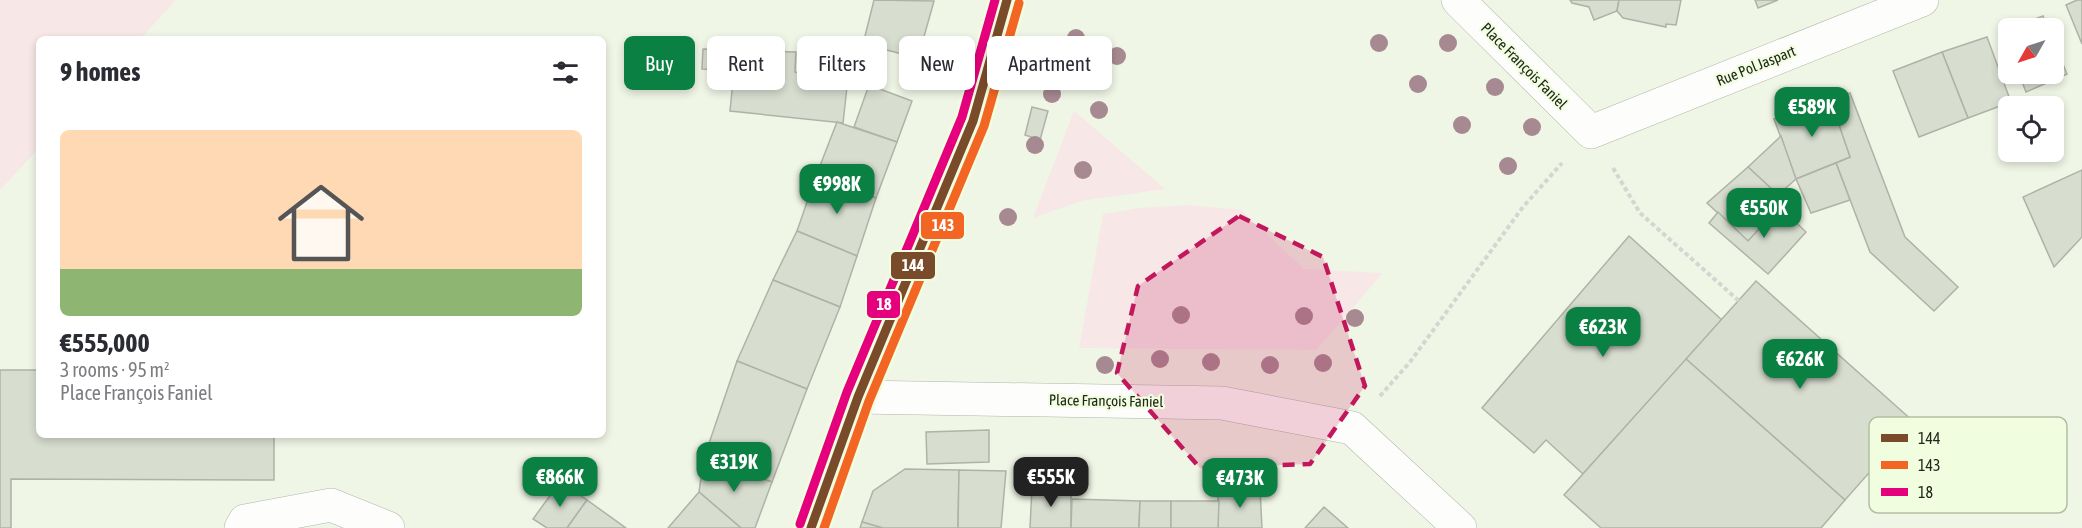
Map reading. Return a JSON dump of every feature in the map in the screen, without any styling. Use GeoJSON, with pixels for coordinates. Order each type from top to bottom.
{"type":"FeatureCollection","features":[{"type":"Feature","properties":{"kind":"street"},"geometry":{"type":"LineString","coordinates":[[811,528],[858,397],[973,121],[1007,0]]}},
{"type":"Feature","properties":{"kind":"street","name":"Place François Faniel"},"geometry":{"type":"LineString","coordinates":[[1458,0],[1591,132]]}},
{"type":"Feature","properties":{"kind":"street","name":"Rue Pol Jaspart"},"geometry":{"type":"LineString","coordinates":[[1591,132],[1922,0]]}},
{"type":"Feature","properties":{"kind":"street","name":"Place François Faniel"},"geometry":{"type":"LineString","coordinates":[[858,397],[1222,403],[1352,428]]}},
{"type":"Feature","properties":{"kind":"street"},"geometry":{"type":"LineString","coordinates":[[1352,428],[1460,528]]}},
{"type":"Feature","properties":{"kind":"street"},"geometry":{"type":"LineString","coordinates":[[240,528],[245,521],[331,505],[388,528]]}},
{"type":"Feature","properties":{"kind":"path"},"geometry":{"type":"LineString","coordinates":[[1352,428],[1410,362],[1523,207],[1591,132],[1640,213],[1738,301]]}},
{"type":"Feature","properties":{"kind":"highlighted area"},"geometry":{"type":"Polygon","coordinates":[[[1239,216],[1323,257],[1365,386],[1310,464],[1200,468],[1117,373],[1138,286],[1239,216]]]}},
{"type":"Feature","properties":{"kind":"shaded area"},"geometry":{"type":"Polygon","coordinates":[[[0,0],[176,0],[143,36],[36,36],[36,151],[0,190],[0,0]]]}},
{"type":"Feature","properties":{"kind":"shaded area"},"geometry":{"type":"Polygon","coordinates":[[[1074,111],[1165,189],[1081,201],[1033,218],[1074,111]]]}},
{"type":"Feature","properties":{"kind":"shaded area"},"geometry":{"type":"Polygon","coordinates":[[[1189,205],[1241,210],[1304,269],[1383,273],[1316,350],[1079,348],[1103,214],[1139,208],[1189,205]]]}},
{"type":"Feature","properties":{"kind":"building"},"geometry":{"type":"Polygon","coordinates":[[[874,0],[934,1],[924,36],[899,36],[899,53],[887,50],[887,36],[865,36],[874,0]]]}},
{"type":"Feature","properties":{"kind":"building"},"geometry":{"type":"Polygon","coordinates":[[[1570,0],[1619,0],[1617,11],[1594,20],[1589,7],[1572,3],[1570,0]]]}},
{"type":"Feature","properties":{"kind":"building"},"geometry":{"type":"Polygon","coordinates":[[[1619,0],[1681,0],[1676,25],[1666,24],[1666,27],[1623,18],[1617,11],[1619,0]]]}},
{"type":"Feature","properties":{"kind":"building"},"geometry":{"type":"Polygon","coordinates":[[[1755,0],[1778,0],[1758,8],[1755,0]]]}},
{"type":"Feature","properties":{"kind":"building"},"geometry":{"type":"Polygon","coordinates":[[[2082,0],[2082,44],[2066,5],[2082,0]]]}},
{"type":"Feature","properties":{"kind":"building"},"geometry":{"type":"Polygon","coordinates":[[[1987,37],[1998,67],[1998,84],[2004,84],[2009,96],[1998,96],[1998,107],[1968,118],[1942,52],[1987,37]]]}},
{"type":"Feature","properties":{"kind":"building"},"geometry":{"type":"Polygon","coordinates":[[[703,49],[707,49],[707,69],[702,69],[703,49]]]}},
{"type":"Feature","properties":{"kind":"building"},"geometry":{"type":"Polygon","coordinates":[[[785,52],[796,52],[797,90],[847,90],[843,123],[730,111],[732,90],[785,90],[785,52]]]}},
{"type":"Feature","properties":{"kind":"building"},"geometry":{"type":"Polygon","coordinates":[[[1942,52],[1968,118],[1919,137],[1893,71],[1942,52]]]}},
{"type":"Feature","properties":{"kind":"building"},"geometry":{"type":"Polygon","coordinates":[[[2023,84],[2044,84],[2026,92],[2023,84]]]}},
{"type":"Feature","properties":{"kind":"building"},"geometry":{"type":"Polygon","coordinates":[[[867,90],[882,90],[912,101],[897,142],[854,127],[867,90]]]}},
{"type":"Feature","properties":{"kind":"building"},"geometry":{"type":"Polygon","coordinates":[[[1850,93],[1905,237],[1958,287],[1934,311],[1870,252],[1836,163],[1850,157],[1830,100],[1850,93]]]}},
{"type":"Feature","properties":{"kind":"building"},"geometry":{"type":"Polygon","coordinates":[[[1829,96],[1850,157],[1796,179],[1774,119],[1829,96]]]}},
{"type":"Feature","properties":{"kind":"building"},"geometry":{"type":"Polygon","coordinates":[[[1032,107],[1048,111],[1040,140],[1025,135],[1032,107]]]}},
{"type":"Feature","properties":{"kind":"building"},"geometry":{"type":"Polygon","coordinates":[[[837,122],[897,142],[876,198],[816,176],[837,122]]]}},
{"type":"Feature","properties":{"kind":"building"},"geometry":{"type":"Polygon","coordinates":[[[1781,136],[1796,179],[1778,195],[1748,167],[1781,136]]]}},
{"type":"Feature","properties":{"kind":"building"},"geometry":{"type":"Polygon","coordinates":[[[1836,163],[1850,200],[1811,213],[1796,179],[1836,163]]]}},
{"type":"Feature","properties":{"kind":"building"},"geometry":{"type":"Polygon","coordinates":[[[1748,167],[1785,201],[1748,241],[1707,203],[1748,167]]]}},
{"type":"Feature","properties":{"kind":"building"},"geometry":{"type":"Polygon","coordinates":[[[2082,170],[2082,237],[2054,267],[2023,197],[2082,170]]]}},
{"type":"Feature","properties":{"kind":"building"},"geometry":{"type":"Polygon","coordinates":[[[816,176],[876,198],[857,256],[797,231],[816,176]]]}},
{"type":"Feature","properties":{"kind":"building"},"geometry":{"type":"Polygon","coordinates":[[[1780,207],[1806,232],[1768,274],[1709,223],[1718,212],[1748,241],[1780,207]]]}},
{"type":"Feature","properties":{"kind":"building"},"geometry":{"type":"Polygon","coordinates":[[[797,231],[857,256],[840,307],[773,280],[797,231]]]}},
{"type":"Feature","properties":{"kind":"building"},"geometry":{"type":"Polygon","coordinates":[[[1629,236],[1722,320],[1583,474],[1546,440],[1534,453],[1482,408],[1629,236]]]}},
{"type":"Feature","properties":{"kind":"building"},"geometry":{"type":"Polygon","coordinates":[[[773,280],[840,307],[807,389],[737,361],[773,280]]]}},
{"type":"Feature","properties":{"kind":"building"},"geometry":{"type":"Polygon","coordinates":[[[1756,281],[1908,417],[1869,417],[1869,473],[1845,500],[1686,359],[1756,281]]]}},
{"type":"Feature","properties":{"kind":"building"},"geometry":{"type":"Polygon","coordinates":[[[1686,359],[1845,500],[1821,528],[1601,528],[1564,495],[1686,359]]]}},
{"type":"Feature","properties":{"kind":"building"},"geometry":{"type":"Polygon","coordinates":[[[737,361],[807,389],[772,482],[704,458],[737,361]]]}},
{"type":"Feature","properties":{"kind":"building"},"geometry":{"type":"Polygon","coordinates":[[[0,370],[36,370],[36,438],[274,438],[274,480],[11,479],[11,528],[0,528],[0,370]]]}},
{"type":"Feature","properties":{"kind":"building"},"geometry":{"type":"Polygon","coordinates":[[[989,430],[989,462],[927,464],[926,432],[989,430]]]}},
{"type":"Feature","properties":{"kind":"building"},"geometry":{"type":"Polygon","coordinates":[[[704,458],[772,482],[755,528],[741,528],[699,492],[704,458]]]}},
{"type":"Feature","properties":{"kind":"building"},"geometry":{"type":"Polygon","coordinates":[[[905,469],[959,470],[958,528],[882,528],[862,522],[873,491],[905,469]]]}},
{"type":"Feature","properties":{"kind":"building"},"geometry":{"type":"Polygon","coordinates":[[[959,470],[1006,471],[1001,528],[958,528],[959,470]]]}},
{"type":"Feature","properties":{"kind":"building"},"geometry":{"type":"Polygon","coordinates":[[[560,482],[587,500],[567,528],[547,528],[533,519],[560,482]]]}},
{"type":"Feature","properties":{"kind":"building"},"geometry":{"type":"Polygon","coordinates":[[[1032,487],[1071,487],[1071,528],[1030,528],[1032,487]]]}},
{"type":"Feature","properties":{"kind":"building"},"geometry":{"type":"Polygon","coordinates":[[[1260,489],[1262,528],[1218,528],[1218,491],[1260,489]]]}},
{"type":"Feature","properties":{"kind":"building"},"geometry":{"type":"Polygon","coordinates":[[[699,492],[741,528],[668,528],[699,492]]]}},
{"type":"Feature","properties":{"kind":"building"},"geometry":{"type":"Polygon","coordinates":[[[1072,499],[1140,501],[1139,528],[1071,528],[1072,499]]]}},
{"type":"Feature","properties":{"kind":"building"},"geometry":{"type":"Polygon","coordinates":[[[587,500],[626,528],[567,528],[587,500]]]}},
{"type":"Feature","properties":{"kind":"building"},"geometry":{"type":"Polygon","coordinates":[[[1140,501],[1171,501],[1171,528],[1139,528],[1140,501]]]}},
{"type":"Feature","properties":{"kind":"building"},"geometry":{"type":"Polygon","coordinates":[[[1171,501],[1219,501],[1218,528],[1171,528],[1171,501]]]}},
{"type":"Feature","properties":{"kind":"building"},"geometry":{"type":"Polygon","coordinates":[[[1324,507],[1348,528],[1305,528],[1324,507]]]}},
{"type":"Feature","properties":{"kind":"building"},"geometry":{"type":"Polygon","coordinates":[[[862,522],[883,528],[860,528],[862,522]]]}},
{"type":"Feature","properties":{"kind":"transit line","name":"18"},"geometry":{"type":"LineString","coordinates":[[800,524],[847,392],[962,117],[995,0]]}},
{"type":"Feature","properties":{"kind":"transit line","name":"144"},"geometry":{"type":"LineString","coordinates":[[811,528],[858,397],[973,121],[1007,0]]}},
{"type":"Feature","properties":{"kind":"transit line","name":"143"},"geometry":{"type":"LineString","coordinates":[[824,528],[869,401],[984,126],[1019,3]]}}]}
